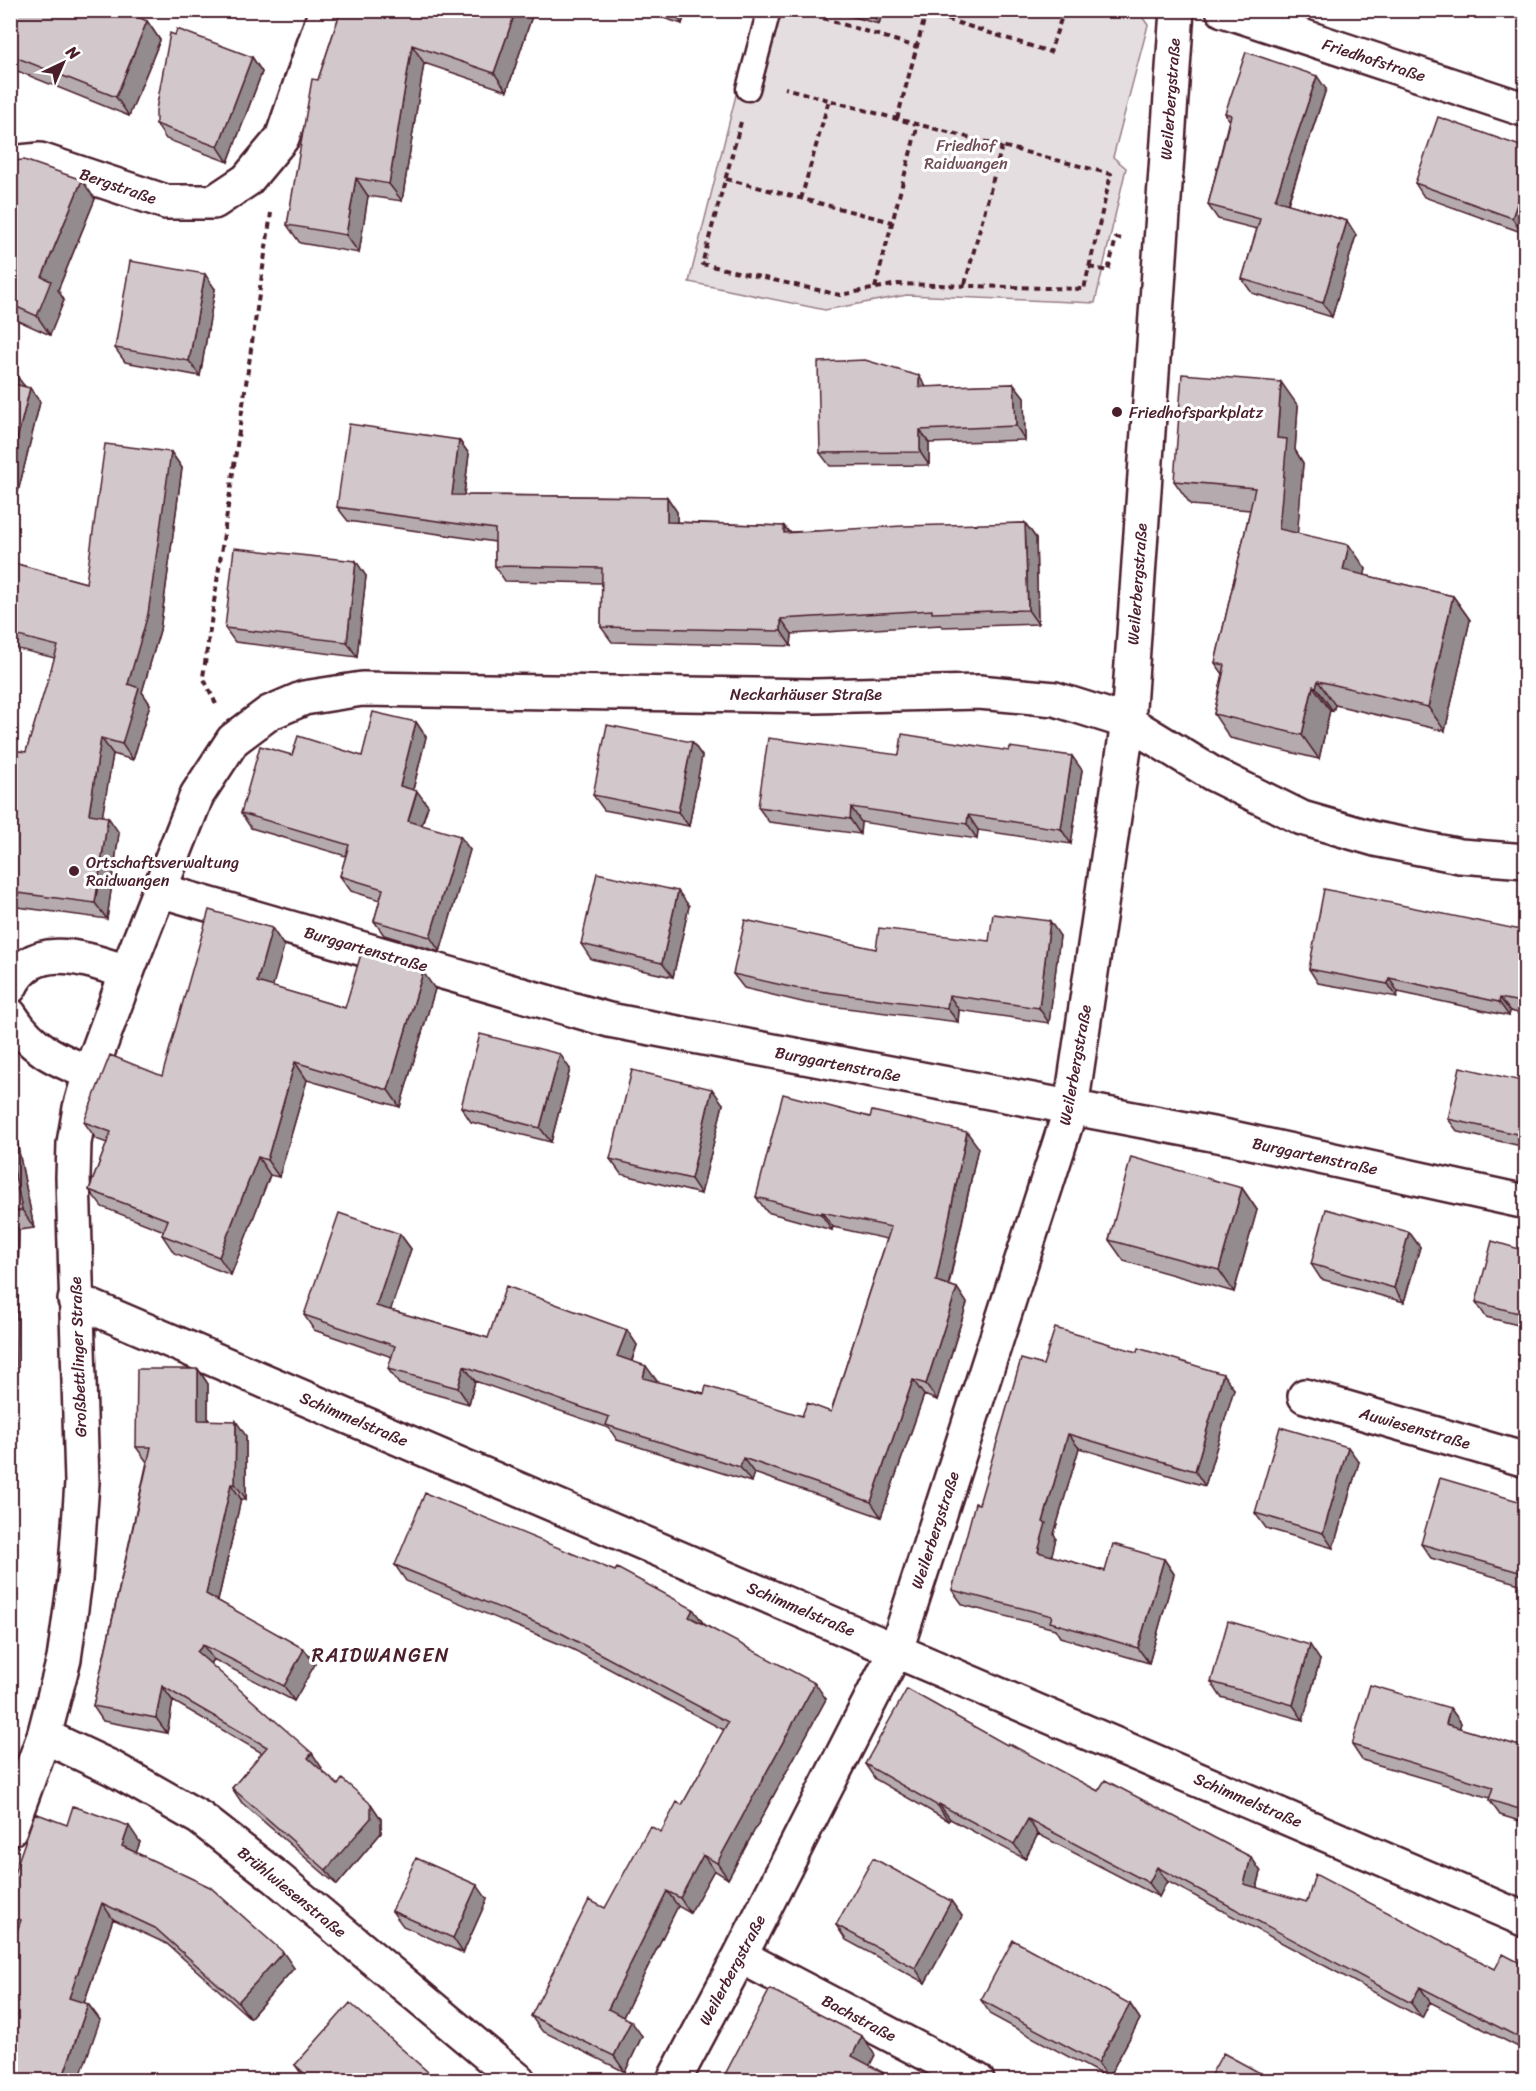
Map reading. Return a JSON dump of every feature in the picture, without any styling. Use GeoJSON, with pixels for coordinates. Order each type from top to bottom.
{"type":"FeatureCollection","features":[{"type":"Feature","properties":{"kind":"street","name":"Bergstraße"},"geometry":{"type":"LineString","coordinates":[[10,163],[40,160],[166,202],[214,202],[247,180],[282,138],[327,10]]}},
{"type":"Feature","properties":{"kind":"street","name":"Weilerbergstraße"},"geometry":{"type":"LineString","coordinates":[[674,2080],[896,1650],[1071,1108],[1128,722],[1177,10]]}},
{"type":"Feature","properties":{"kind":"street","name":"Friedhofstraße"},"geometry":{"type":"LineString","coordinates":[[1223,10],[1526,110]]}},
{"type":"Feature","properties":{"kind":"street","name":"Neckarhäuser Straße"},"geometry":{"type":"LineString","coordinates":[[159,890],[197,795],[233,740],[269,714],[304,698],[362,689],[815,696],[979,692],[1055,699],[1128,722],[1213,774],[1302,818],[1386,841],[1460,856],[1526,861]]}},
{"type":"Feature","properties":{"kind":"street","name":"Burggartenstraße"},"geometry":{"type":"LineString","coordinates":[[159,890],[609,1020],[1228,1137],[1526,1202]]}},
{"type":"Feature","properties":{"kind":"street","name":"Großbettlinger Straße"},"geometry":{"type":"LineString","coordinates":[[10,1828],[44,1736],[64,1659],[75,1580],[81,1494],[75,1300],[74,1143],[80,1108],[90,1073],[159,890]]}},
{"type":"Feature","properties":{"kind":"street"},"geometry":{"type":"LineString","coordinates":[[10,987],[22,970],[48,956],[65,955],[127,972]]}},
{"type":"Feature","properties":{"kind":"street"},"geometry":{"type":"LineString","coordinates":[[10,1015],[21,1032],[35,1046],[57,1060],[90,1073]]}},
{"type":"Feature","properties":{"kind":"street","name":"Schimmelstraße"},"geometry":{"type":"LineString","coordinates":[[75,1300],[1526,1920]]}},
{"type":"Feature","properties":{"kind":"street","name":"Auwiesenstraße"},"geometry":{"type":"LineString","coordinates":[[1305,1396],[1526,1460]]}},
{"type":"Feature","properties":{"kind":"street","name":"Brühlwiesenstraße"},"geometry":{"type":"LineString","coordinates":[[44,1736],[112,1768],[200,1818],[286,1886],[518,2080]]}},
{"type":"Feature","properties":{"kind":"street","name":"Bachstraße"},"geometry":{"type":"LineString","coordinates":[[740,1956],[977,2080]]}},
{"type":"Feature","properties":{"kind":"lane"},"geometry":{"type":"LineString","coordinates":[[748,93],[769,10]]}},
{"type":"Feature","properties":{"kind":"path"},"geometry":{"type":"LineString","coordinates":[[798,10],[917,47]]}},
{"type":"Feature","properties":{"kind":"path"},"geometry":{"type":"LineString","coordinates":[[897,119],[927,12],[1050,52],[1064,10]]}},
{"type":"Feature","properties":{"kind":"path"},"geometry":{"type":"LineString","coordinates":[[772,84],[829,100],[1111,174],[1084,289],[965,284],[898,284],[840,295],[702,264],[748,93],[767,101],[772,84]]}},
{"type":"Feature","properties":{"kind":"path"},"geometry":{"type":"LineString","coordinates":[[801,199],[829,100]]}},
{"type":"Feature","properties":{"kind":"path"},"geometry":{"type":"LineString","coordinates":[[875,288],[918,124]]}},
{"type":"Feature","properties":{"kind":"path"},"geometry":{"type":"LineString","coordinates":[[965,284],[1002,146]]}},
{"type":"Feature","properties":{"kind":"path"},"geometry":{"type":"LineString","coordinates":[[726,179],[892,222]]}},
{"type":"Feature","properties":{"kind":"path"},"geometry":{"type":"LineString","coordinates":[[233,740],[203,677],[272,208]]}},
{"type":"Feature","properties":{"kind":"path"},"geometry":{"type":"LineString","coordinates":[[1089,267],[1108,271]]}},
{"type":"Feature","properties":{"kind":"green space","name":"Friedhof Raidwangen"},"geometry":{"type":"Polygon","coordinates":[[[1137,10],[1148,25],[1113,157],[1126,168],[1095,303],[907,295],[825,310],[689,282],[738,87],[760,91],[779,11],[1137,10]]]}},
{"type":"Feature","properties":{"kind":"building"},"geometry":{"type":"Polygon","coordinates":[[[10,10],[122,10],[147,21],[116,97],[10,55],[10,10]]]}},
{"type":"Feature","properties":{"kind":"building"},"geometry":{"type":"Polygon","coordinates":[[[341,10],[516,10],[494,73],[412,45],[389,184],[356,178],[346,235],[287,225],[312,79],[318,80],[341,10]]]}},
{"type":"Feature","properties":{"kind":"building"},"geometry":{"type":"Polygon","coordinates":[[[177,29],[252,57],[218,147],[156,124],[156,110],[170,33],[175,35],[177,29]]]}},
{"type":"Feature","properties":{"kind":"building"},"geometry":{"type":"Polygon","coordinates":[[[1246,52],[1317,76],[1275,200],[1347,221],[1323,303],[1242,279],[1260,219],[1208,205],[1231,115],[1225,113],[1246,52]]]}},
{"type":"Feature","properties":{"kind":"building"},"geometry":{"type":"Polygon","coordinates":[[[1438,117],[1526,148],[1526,204],[1518,201],[1512,218],[1415,183],[1438,117]]]}},
{"type":"Feature","properties":{"kind":"building"},"geometry":{"type":"Polygon","coordinates":[[[24,160],[82,180],[42,277],[51,281],[37,316],[10,304],[10,161],[24,160]]]}},
{"type":"Feature","properties":{"kind":"building"},"geometry":{"type":"Polygon","coordinates":[[[130,261],[205,274],[189,361],[115,348],[130,261]]]}},
{"type":"Feature","properties":{"kind":"building"},"geometry":{"type":"Polygon","coordinates":[[[865,360],[919,376],[919,387],[1014,384],[1016,426],[920,430],[920,452],[820,453],[818,362],[865,360]]]}},
{"type":"Feature","properties":{"kind":"building"},"geometry":{"type":"Polygon","coordinates":[[[10,374],[17,376],[14,384],[30,388],[10,467],[10,374]]]}},
{"type":"Feature","properties":{"kind":"building"},"geometry":{"type":"Polygon","coordinates":[[[1182,374],[1281,382],[1277,438],[1287,439],[1279,529],[1349,545],[1343,570],[1453,596],[1428,707],[1318,681],[1316,687],[1313,686],[1302,735],[1214,714],[1225,665],[1215,663],[1255,488],[1174,481],[1182,374]]]}},
{"type":"Feature","properties":{"kind":"building"},"geometry":{"type":"Polygon","coordinates":[[[349,424],[459,440],[452,495],[667,497],[667,522],[784,526],[784,533],[902,526],[1025,523],[1028,610],[932,613],[932,610],[781,619],[781,631],[601,627],[602,568],[495,566],[495,529],[337,507],[349,424]]]}},
{"type":"Feature","properties":{"kind":"building"},"geometry":{"type":"Polygon","coordinates":[[[105,444],[171,452],[148,614],[128,684],[139,688],[122,744],[101,738],[89,814],[108,817],[95,903],[10,892],[10,750],[26,752],[58,646],[10,634],[10,562],[86,583],[105,444]]]}},
{"type":"Feature","properties":{"kind":"building"},"geometry":{"type":"Polygon","coordinates":[[[234,548],[356,561],[347,642],[225,628],[234,548]]]}},
{"type":"Feature","properties":{"kind":"building"},"geometry":{"type":"Polygon","coordinates":[[[373,712],[416,722],[400,786],[417,791],[408,821],[460,836],[430,937],[374,921],[383,889],[340,876],[349,845],[241,813],[260,746],[292,755],[298,736],[362,756],[373,712]]]}},
{"type":"Feature","properties":{"kind":"building"},"geometry":{"type":"Polygon","coordinates":[[[607,725],[692,742],[678,812],[593,795],[607,725]]]}},
{"type":"Feature","properties":{"kind":"building"},"geometry":{"type":"Polygon","coordinates":[[[902,734],[1009,751],[1010,747],[1072,756],[1061,829],[968,815],[967,824],[851,807],[850,819],[758,807],[768,738],[899,755],[902,734]]]}},
{"type":"Feature","properties":{"kind":"building"},"geometry":{"type":"Polygon","coordinates":[[[597,873],[678,891],[662,963],[581,944],[597,873]]]}},
{"type":"Feature","properties":{"kind":"building"},"geometry":{"type":"Polygon","coordinates":[[[1324,889],[1526,931],[1526,1003],[1500,998],[1499,1002],[1389,978],[1388,984],[1309,969],[1324,889]]]}},
{"type":"Feature","properties":{"kind":"building"},"geometry":{"type":"Polygon","coordinates":[[[209,910],[272,928],[257,982],[345,1008],[361,954],[423,972],[388,1090],[295,1062],[267,1160],[258,1157],[219,1257],[162,1235],[168,1220],[89,1190],[111,1132],[84,1122],[110,1055],[162,1076],[209,910]]]}},
{"type":"Feature","properties":{"kind":"building"},"geometry":{"type":"Polygon","coordinates":[[[993,914],[1050,921],[1039,1008],[949,995],[947,1008],[795,988],[733,974],[745,920],[876,949],[879,928],[989,941],[993,914]]]}},
{"type":"Feature","properties":{"kind":"building"},"geometry":{"type":"Polygon","coordinates":[[[480,1034],[560,1054],[540,1128],[461,1107],[480,1034]]]}},
{"type":"Feature","properties":{"kind":"building"},"geometry":{"type":"Polygon","coordinates":[[[1460,1067],[1526,1082],[1526,1136],[1448,1119],[1460,1067]]]}},
{"type":"Feature","properties":{"kind":"building"},"geometry":{"type":"Polygon","coordinates":[[[632,1070],[712,1089],[691,1179],[610,1159],[632,1070]]]}},
{"type":"Feature","properties":{"kind":"building"},"geometry":{"type":"Polygon","coordinates":[[[783,1094],[870,1117],[872,1111],[967,1132],[936,1281],[957,1288],[926,1384],[913,1380],[871,1502],[743,1458],[740,1467],[606,1425],[609,1417],[464,1366],[458,1388],[388,1369],[395,1346],[304,1315],[339,1213],[400,1234],[376,1306],[488,1338],[506,1286],[627,1330],[617,1356],[646,1366],[643,1378],[704,1394],[706,1386],[802,1416],[807,1403],[831,1412],[891,1227],[822,1212],[821,1214],[756,1197],[783,1094]]]}},
{"type":"Feature","properties":{"kind":"building"},"geometry":{"type":"Polygon","coordinates":[[[10,1151],[22,1210],[10,1213],[10,1151]]]}},
{"type":"Feature","properties":{"kind":"building"},"geometry":{"type":"Polygon","coordinates":[[[1131,1157],[1242,1188],[1219,1270],[1109,1240],[1131,1157]]]}},
{"type":"Feature","properties":{"kind":"building"},"geometry":{"type":"Polygon","coordinates":[[[1326,1209],[1409,1232],[1394,1288],[1311,1264],[1326,1209]]]}},
{"type":"Feature","properties":{"kind":"building"},"geometry":{"type":"Polygon","coordinates":[[[1492,1241],[1526,1251],[1526,1315],[1476,1302],[1492,1241]]]}},
{"type":"Feature","properties":{"kind":"building"},"geometry":{"type":"Polygon","coordinates":[[[1055,1328],[1137,1352],[1138,1348],[1223,1374],[1195,1471],[1068,1434],[1043,1522],[1046,1523],[1038,1552],[1105,1571],[1113,1544],[1164,1559],[1138,1648],[1050,1622],[1052,1616],[952,1590],[975,1503],[979,1504],[1021,1359],[1043,1365],[1055,1328]]]}},
{"type":"Feature","properties":{"kind":"building"},"geometry":{"type":"Polygon","coordinates":[[[137,1369],[198,1369],[198,1420],[236,1421],[235,1484],[231,1484],[206,1594],[304,1649],[284,1686],[203,1645],[197,1652],[312,1753],[308,1758],[338,1785],[342,1779],[371,1804],[371,1818],[326,1870],[232,1788],[267,1747],[162,1686],[156,1718],[93,1706],[151,1447],[136,1447],[137,1369]]]}},
{"type":"Feature","properties":{"kind":"building"},"geometry":{"type":"Polygon","coordinates":[[[1280,1427],[1348,1447],[1323,1533],[1255,1513],[1280,1427]]]}},
{"type":"Feature","properties":{"kind":"building"},"geometry":{"type":"Polygon","coordinates":[[[1440,1478],[1525,1503],[1523,1511],[1526,1511],[1526,1574],[1421,1544],[1440,1478]]]}},
{"type":"Feature","properties":{"kind":"building"},"geometry":{"type":"Polygon","coordinates":[[[425,1493],[615,1571],[617,1568],[693,1609],[689,1617],[815,1683],[717,1863],[703,1855],[680,1898],[667,1891],[608,2009],[631,2021],[614,2056],[531,2016],[589,1900],[605,1908],[650,1826],[661,1832],[677,1802],[682,1805],[728,1722],[561,1633],[395,1565],[425,1493]]]}},
{"type":"Feature","properties":{"kind":"building"},"geometry":{"type":"Polygon","coordinates":[[[1228,1621],[1310,1645],[1293,1705],[1211,1682],[1228,1621]]]}},
{"type":"Feature","properties":{"kind":"building"},"geometry":{"type":"Polygon","coordinates":[[[1370,1685],[1450,1708],[1446,1724],[1526,1748],[1526,1811],[1489,1800],[1493,1787],[1352,1745],[1370,1685]]]}},
{"type":"Feature","properties":{"kind":"building"},"geometry":{"type":"Polygon","coordinates":[[[907,1689],[1007,1745],[1008,1743],[1098,1791],[1105,1780],[1251,1857],[1244,1884],[1307,1902],[1315,1874],[1495,1969],[1503,1954],[1526,1966],[1526,2041],[1420,1987],[1411,2003],[1157,1867],[1149,1883],[1028,1819],[1014,1844],[939,1804],[938,1806],[865,1764],[907,1689]]]}},
{"type":"Feature","properties":{"kind":"building"},"geometry":{"type":"Polygon","coordinates":[[[73,1806],[129,1826],[122,1846],[210,1887],[283,1952],[238,2002],[155,1928],[102,1903],[69,1998],[88,2004],[62,2080],[10,2080],[10,1951],[21,1920],[10,1917],[10,1885],[35,1813],[67,1825],[73,1806]]]}},
{"type":"Feature","properties":{"kind":"building"},"geometry":{"type":"Polygon","coordinates":[[[416,1858],[477,1885],[453,1938],[392,1911],[416,1858]]]}},
{"type":"Feature","properties":{"kind":"building"},"geometry":{"type":"Polygon","coordinates":[[[873,1858],[951,1901],[915,1968],[836,1925],[873,1858]]]}},
{"type":"Feature","properties":{"kind":"building"},"geometry":{"type":"Polygon","coordinates":[[[1013,1940],[1130,2004],[1098,2063],[981,2000],[1013,1940]]]}},
{"type":"Feature","properties":{"kind":"building"},"geometry":{"type":"Polygon","coordinates":[[[770,1989],[862,2036],[852,2056],[886,2074],[883,2080],[722,2080],[770,1989]]]}},
{"type":"Feature","properties":{"kind":"building"},"geometry":{"type":"Polygon","coordinates":[[[350,2003],[437,2080],[312,2080],[295,2065],[350,2003]]]}},
{"type":"Feature","properties":{"kind":"building"},"geometry":{"type":"Polygon","coordinates":[[[1223,2053],[1273,2080],[1208,2080],[1223,2053]]]}},
{"type":"Feature","properties":{"kind":"place","name":"Friedhofsparkplatz"},"geometry":{"type":"Point","coordinates":[1117,412]}},
{"type":"Feature","properties":{"kind":"place","name":"Ortschaftsverwaltung Raidwangen"},"geometry":{"type":"Point","coordinates":[74,871]}},
{"type":"Feature","properties":{"kind":"district","name":"RAIDWANGEN"},"geometry":{"type":"Point","coordinates":[381,1655]}}]}
